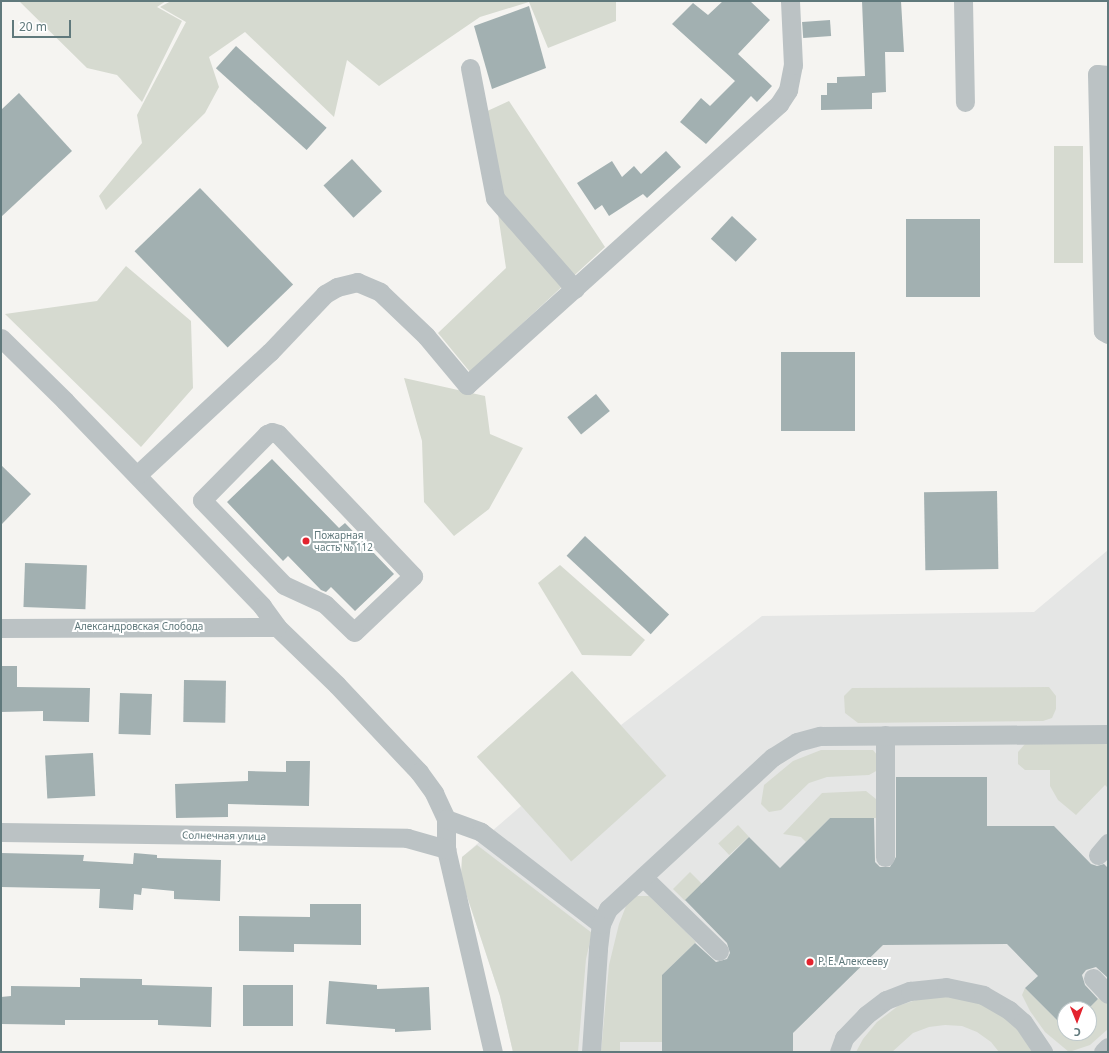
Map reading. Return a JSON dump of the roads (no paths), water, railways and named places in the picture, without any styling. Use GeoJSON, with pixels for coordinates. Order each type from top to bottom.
{"type":"FeatureCollection","features":[{"type":"Feature","properties":{"kind":"street"},"geometry":{"type":"LineString","coordinates":[[136,475],[270,352],[325,294],[337,287],[357,282],[380,292],[426,336],[467,385],[779,104],[788,90],[793,65],[790,1]]}},
{"type":"Feature","properties":{"kind":"street"},"geometry":{"type":"LineString","coordinates":[[964,1],[966,102]]}},
{"type":"Feature","properties":{"kind":"street"},"geometry":{"type":"LineString","coordinates":[[470,68],[495,198],[575,289]]}},
{"type":"Feature","properties":{"kind":"street"},"geometry":{"type":"LineString","coordinates":[[1108,76],[1097,74],[1103,331],[1108,334]]}},
{"type":"Feature","properties":{"kind":"street"},"geometry":{"type":"LineString","coordinates":[[1,338],[262,606],[277,627],[337,685],[419,772],[434,793],[446,819],[446,849],[493,1052]]}},
{"type":"Feature","properties":{"kind":"street"},"geometry":{"type":"LineString","coordinates":[[272,432],[278,434],[413,576],[354,632],[325,604],[284,585],[202,500],[267,434],[272,432]]}},
{"type":"Feature","properties":{"kind":"street"},"geometry":{"type":"LineString","coordinates":[[262,606],[284,585]]}},
{"type":"Feature","properties":{"kind":"street","name":"Александровская Слобода"},"geometry":{"type":"LineString","coordinates":[[1,628],[277,627]]}},
{"type":"Feature","properties":{"kind":"street"},"geometry":{"type":"LineString","coordinates":[[591,1052],[601,924],[608,909],[774,757],[797,742],[820,736],[1108,734]]}},
{"type":"Feature","properties":{"kind":"street"},"geometry":{"type":"LineString","coordinates":[[885,735],[885,857]]}},
{"type":"Feature","properties":{"kind":"street"},"geometry":{"type":"LineString","coordinates":[[446,819],[481,832],[601,924]]}},
{"type":"Feature","properties":{"kind":"street","name":"Солнечная улица"},"geometry":{"type":"LineString","coordinates":[[1,832],[407,838],[446,849]]}},
{"type":"Feature","properties":{"kind":"street"},"geometry":{"type":"LineString","coordinates":[[643,877],[719,951]]}},
{"type":"Feature","properties":{"kind":"street"},"geometry":{"type":"LineString","coordinates":[[1093,978],[1108,994]]}},
{"type":"Feature","properties":{"kind":"street"},"geometry":{"type":"LineString","coordinates":[[839,1052],[850,1032],[866,1015],[886,1000],[910,991],[946,987],[983,995],[1009,1010],[1023,1022],[1043,1052]]}},
{"type":"Feature","properties":{"kind":"street"},"geometry":{"type":"LineString","coordinates":[[1103,1052],[1108,1047]]}},
{"type":"Feature","properties":{"kind":"place","name":"Пожарная часть № 112"},"geometry":{"type":"Point","coordinates":[306,541]}},
{"type":"Feature","properties":{"kind":"place","name":"Р. Е. Алексееву"},"geometry":{"type":"Point","coordinates":[810,962]}}]}
